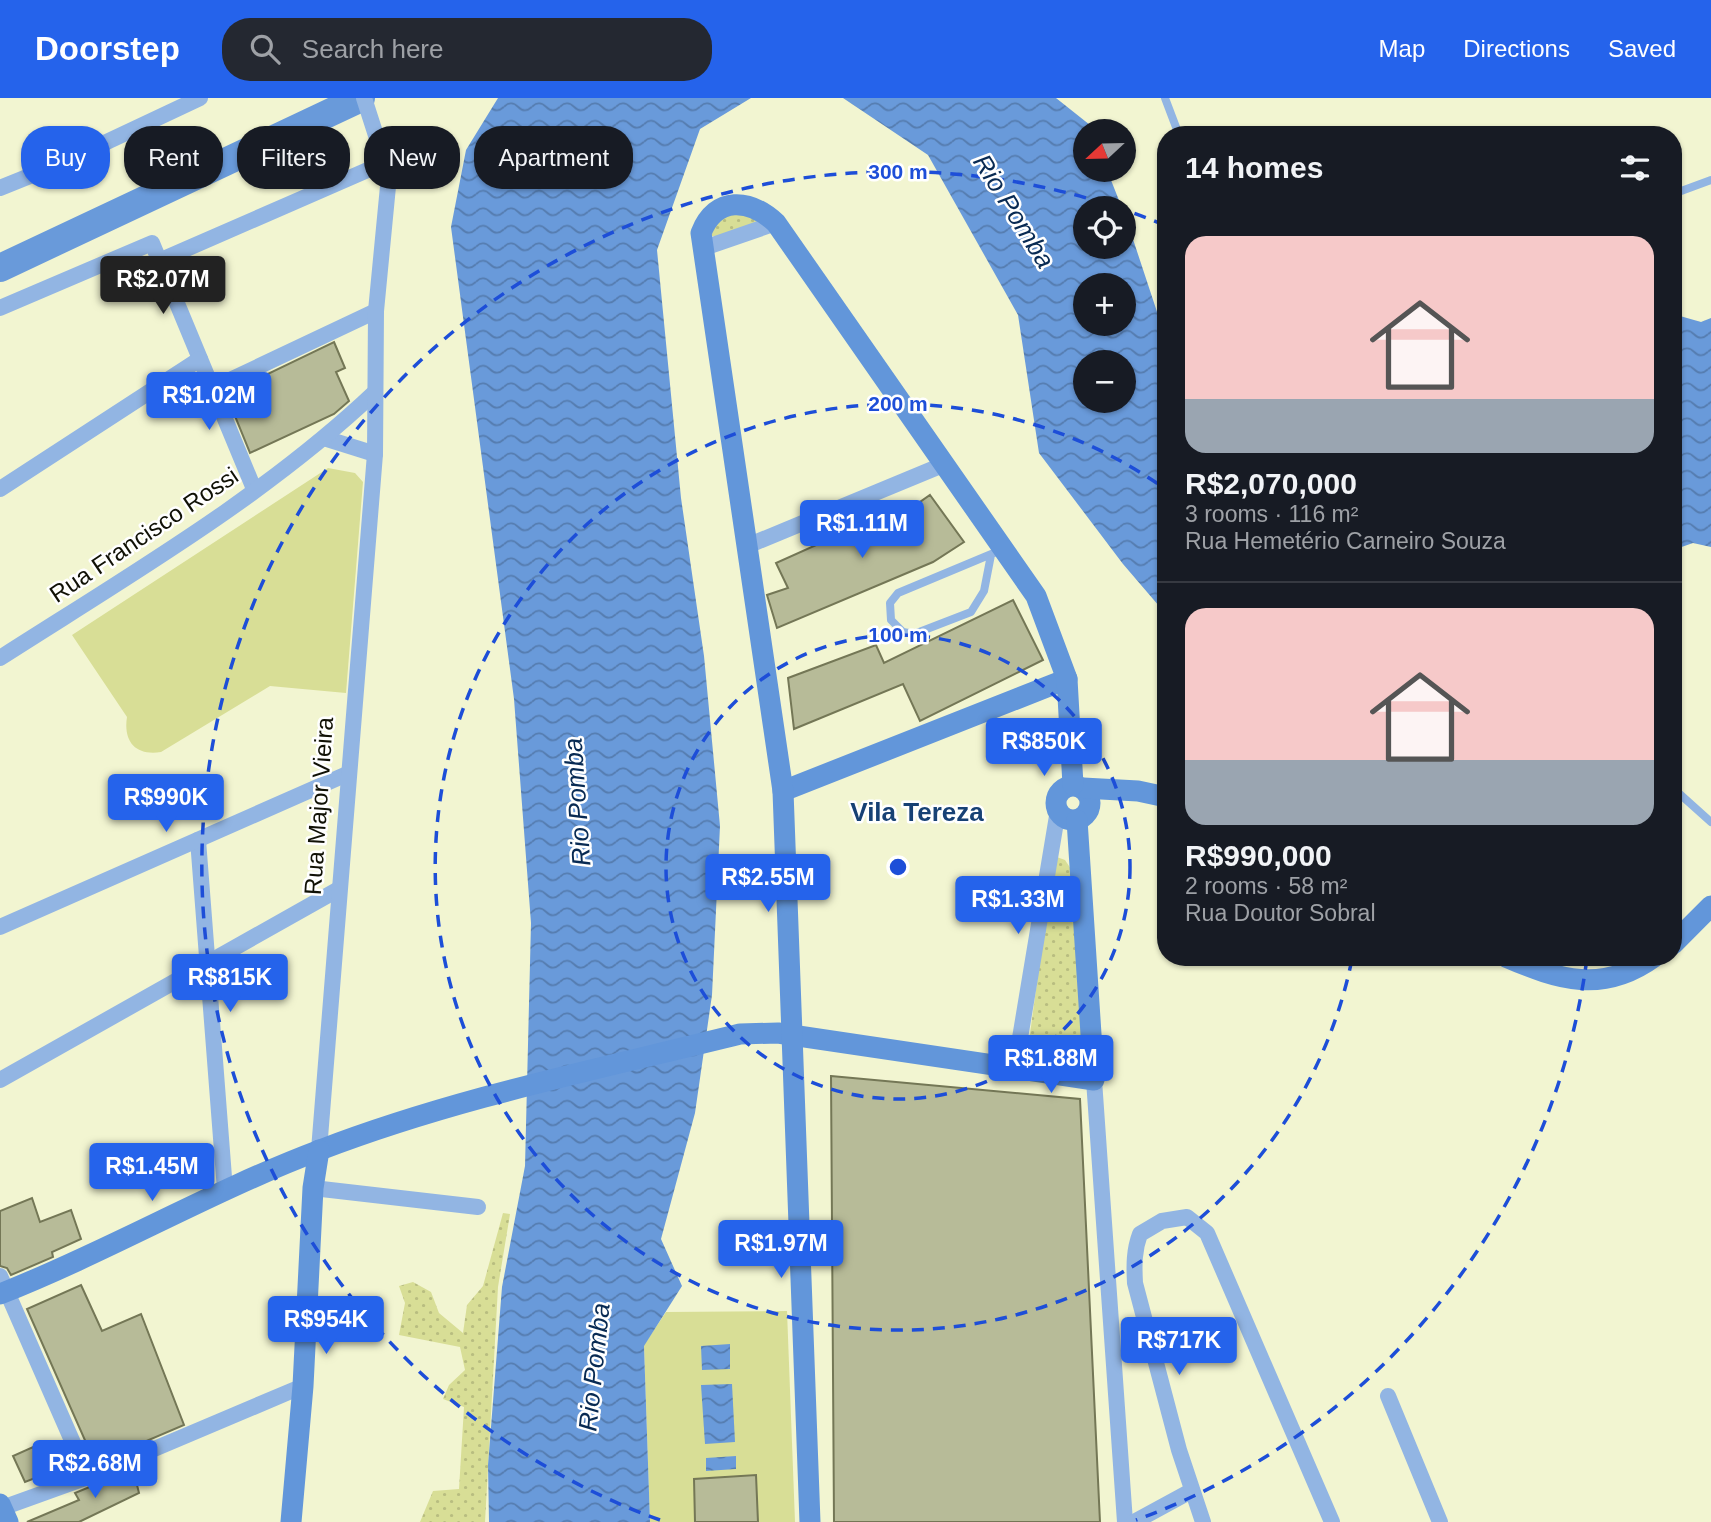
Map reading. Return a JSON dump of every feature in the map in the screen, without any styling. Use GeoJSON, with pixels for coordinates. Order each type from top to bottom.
{"type":"FeatureCollection","features":[{"type":"Feature","properties":{"kind":"street"},"geometry":{"type":"LineString","coordinates":[[0,188],[62,163],[200,98]]}},
{"type":"Feature","properties":{"kind":"street","name":"Rua Major Vieira"},"geometry":{"type":"LineString","coordinates":[[364,98],[374,126]]}},
{"type":"Feature","properties":{"kind":"street"},"geometry":{"type":"LineString","coordinates":[[158,253],[364,171]]}},
{"type":"Feature","properties":{"kind":"street","name":"Rua Major Vieira"},"geometry":{"type":"LineString","coordinates":[[290,1522],[303,1386],[313,1188],[319,1150],[347,775],[375,454],[376,312],[388,189]]}},
{"type":"Feature","properties":{"kind":"street"},"geometry":{"type":"LineString","coordinates":[[810,1522],[783,791],[701,233],[704,225],[724,207],[740,204],[751,205],[776,223],[945,464],[997,552],[1036,596],[1066,679],[1078,787],[1090,797],[1083,815],[1094,1080],[1125,1522]]}},
{"type":"Feature","properties":{"kind":"street"},"geometry":{"type":"LineString","coordinates":[[704,248],[776,223]]}},
{"type":"Feature","properties":{"kind":"street"},"geometry":{"type":"LineString","coordinates":[[0,308],[145,244],[158,253],[211,389],[254,489]]}},
{"type":"Feature","properties":{"kind":"street"},"geometry":{"type":"LineString","coordinates":[[211,389],[376,312]]}},
{"type":"Feature","properties":{"kind":"street"},"geometry":{"type":"LineString","coordinates":[[0,489],[200,359]]}},
{"type":"Feature","properties":{"kind":"street","name":"Rua Francisco Rossi"},"geometry":{"type":"LineString","coordinates":[[0,658],[254,489],[324,438],[375,392]]}},
{"type":"Feature","properties":{"kind":"street"},"geometry":{"type":"LineString","coordinates":[[324,438],[375,454]]}},
{"type":"Feature","properties":{"kind":"street"},"geometry":{"type":"LineString","coordinates":[[747,546],[945,464]]}},
{"type":"Feature","properties":{"kind":"street"},"geometry":{"type":"LineString","coordinates":[[783,791],[1066,679]]}},
{"type":"Feature","properties":{"kind":"street"},"geometry":{"type":"LineString","coordinates":[[0,927],[347,775]]}},
{"type":"Feature","properties":{"kind":"street"},"geometry":{"type":"LineString","coordinates":[[1015,1068],[1059,793],[1078,787],[1118,792],[1138,791],[1157,795]]}},
{"type":"Feature","properties":{"kind":"street"},"geometry":{"type":"LineString","coordinates":[[1058,810],[1065,818],[1083,815],[1118,792]]}},
{"type":"Feature","properties":{"kind":"street"},"geometry":{"type":"LineString","coordinates":[[198,840],[226,1190]]}},
{"type":"Feature","properties":{"kind":"street"},"geometry":{"type":"LineString","coordinates":[[0,1080],[339,889]]}},
{"type":"Feature","properties":{"kind":"street"},"geometry":{"type":"LineString","coordinates":[[1682,935],[1711,906]]}},
{"type":"Feature","properties":{"kind":"street"},"geometry":{"type":"LineString","coordinates":[[1526,966],[1550,977],[1594,980],[1619,975],[1636,966]]}},
{"type":"Feature","properties":{"kind":"street"},"geometry":{"type":"LineString","coordinates":[[88,1477],[2,1287],[319,1150],[398,1123],[511,1090],[740,1034],[794,1036],[1094,1080]]}},
{"type":"Feature","properties":{"kind":"street"},"geometry":{"type":"LineString","coordinates":[[313,1188],[478,1207]]}},
{"type":"Feature","properties":{"kind":"street"},"geometry":{"type":"LineString","coordinates":[[1203,1522],[1191,1491],[1135,1283],[1135,1249],[1140,1234],[1152,1225],[1187,1217],[1207,1233],[1332,1522]]}},
{"type":"Feature","properties":{"kind":"street"},"geometry":{"type":"LineString","coordinates":[[3,1511],[303,1386]]}},
{"type":"Feature","properties":{"kind":"street"},"geometry":{"type":"LineString","coordinates":[[1388,1396],[1440,1522]]}},
{"type":"Feature","properties":{"kind":"street"},"geometry":{"type":"LineString","coordinates":[[1134,1522],[1191,1491]]}},
{"type":"Feature","properties":{"kind":"lane"},"geometry":{"type":"LineString","coordinates":[[1165,98],[1176,126]]}},
{"type":"Feature","properties":{"kind":"lane"},"geometry":{"type":"LineString","coordinates":[[1682,191],[1711,180]]}},
{"type":"Feature","properties":{"kind":"lane"},"geometry":{"type":"LineString","coordinates":[[997,552],[984,591],[971,612],[914,634],[903,632],[891,620],[890,603],[898,593],[997,552]]}},
{"type":"Feature","properties":{"kind":"lane"},"geometry":{"type":"LineString","coordinates":[[1682,796],[1711,822]]}},
{"type":"Feature","properties":{"kind":"green space"},"geometry":{"type":"Polygon","coordinates":[[[727,209],[768,223],[725,236],[711,236],[714,216],[727,209]]]}},
{"type":"Feature","properties":{"kind":"green space"},"geometry":{"type":"Polygon","coordinates":[[[328,468],[355,473],[363,482],[346,693],[270,686],[161,752],[152,753],[138,749],[129,740],[127,717],[72,635],[328,468]]]}},
{"type":"Feature","properties":{"kind":"green space"},"geometry":{"type":"Polygon","coordinates":[[[1054,856],[1065,860],[1073,872],[1086,1069],[1027,1056],[1054,856]]]}},
{"type":"Feature","properties":{"kind":"green space"},"geometry":{"type":"Polygon","coordinates":[[[503,1213],[510,1214],[498,1287],[485,1522],[420,1522],[433,1491],[459,1489],[464,1407],[443,1399],[449,1385],[465,1370],[460,1347],[399,1335],[405,1303],[399,1286],[413,1282],[431,1292],[439,1313],[463,1333],[467,1305],[483,1286],[503,1213]]]}},
{"type":"Feature","properties":{"kind":"green space"},"geometry":{"type":"Polygon","coordinates":[[[787,1311],[795,1522],[650,1522],[644,1345],[666,1312],[787,1311]]]}},
{"type":"Feature","properties":{"kind":"water","name":"Rio Pomba"},"geometry":{"type":"Polygon","coordinates":[[[498,98],[751,98],[700,129],[657,250],[681,498],[704,656],[720,826],[712,995],[695,1113],[661,1239],[682,1286],[644,1346],[650,1522],[489,1522],[488,1465],[502,1287],[525,1166],[531,923],[514,699],[451,227],[466,150],[474,137],[474,189],[633,189],[633,126],[481,126],[498,98]]]}},
{"type":"Feature","properties":{"kind":"water","name":"Rio Pomba"},"geometry":{"type":"Polygon","coordinates":[[[843,98],[1056,98],[1082,119],[1073,119],[1073,182],[1112,182],[1117,196],[1073,196],[1073,259],[1136,259],[1136,248],[1157,312],[1157,604],[1123,564],[1039,453],[1018,315],[928,155],[843,98]]]}},
{"type":"Feature","properties":{"kind":"water"},"geometry":{"type":"Polygon","coordinates":[[[1682,317],[1701,322],[1711,318],[1711,547],[1693,543],[1682,547],[1682,317]]]}},
{"type":"Feature","properties":{"kind":"water"},"geometry":{"type":"Polygon","coordinates":[[[730,1344],[730,1369],[702,1370],[701,1346],[730,1344]]]}},
{"type":"Feature","properties":{"kind":"water"},"geometry":{"type":"Polygon","coordinates":[[[732,1384],[735,1442],[705,1444],[701,1385],[732,1384]]]}},
{"type":"Feature","properties":{"kind":"water"},"geometry":{"type":"Polygon","coordinates":[[[736,1456],[736,1469],[706,1471],[706,1458],[736,1456]]]}},
{"type":"Feature","properties":{"kind":"building"},"geometry":{"type":"Polygon","coordinates":[[[334,342],[345,368],[336,372],[349,401],[334,414],[250,453],[226,394],[334,342]]]}},
{"type":"Feature","properties":{"kind":"building"},"geometry":{"type":"Polygon","coordinates":[[[930,495],[964,542],[933,562],[777,628],[767,595],[788,588],[776,563],[894,510],[897,518],[930,495]]]}},
{"type":"Feature","properties":{"kind":"building"},"geometry":{"type":"Polygon","coordinates":[[[1013,600],[1043,660],[920,721],[903,684],[794,729],[788,678],[876,645],[884,663],[1013,600]]]}},
{"type":"Feature","properties":{"kind":"building"},"geometry":{"type":"Polygon","coordinates":[[[831,1076],[1080,1099],[1100,1522],[834,1522],[831,1076]]]}},
{"type":"Feature","properties":{"kind":"building"},"geometry":{"type":"Polygon","coordinates":[[[32,1198],[40,1222],[71,1210],[81,1239],[52,1252],[53,1257],[11,1275],[7,1268],[0,1266],[0,1211],[32,1198]]]}},
{"type":"Feature","properties":{"kind":"building"},"geometry":{"type":"Polygon","coordinates":[[[81,1285],[102,1331],[141,1314],[184,1425],[95,1463],[27,1309],[81,1285]]]}},
{"type":"Feature","properties":{"kind":"building"},"geometry":{"type":"Polygon","coordinates":[[[33,1447],[43,1475],[25,1482],[13,1456],[33,1447]]]}},
{"type":"Feature","properties":{"kind":"building"},"geometry":{"type":"Polygon","coordinates":[[[133,1469],[139,1493],[79,1522],[27,1522],[79,1500],[75,1493],[133,1469]]]}},
{"type":"Feature","properties":{"kind":"building"},"geometry":{"type":"Polygon","coordinates":[[[756,1475],[758,1522],[695,1522],[694,1479],[756,1475]]]}},
{"type":"Feature","properties":{"kind":"waterway"},"geometry":{"type":"LineString","coordinates":[[0,268],[361,98]]}},
{"type":"Feature","properties":{"kind":"district","name":"Vila Tereza"},"geometry":{"type":"Point","coordinates":[917,812]}}]}
